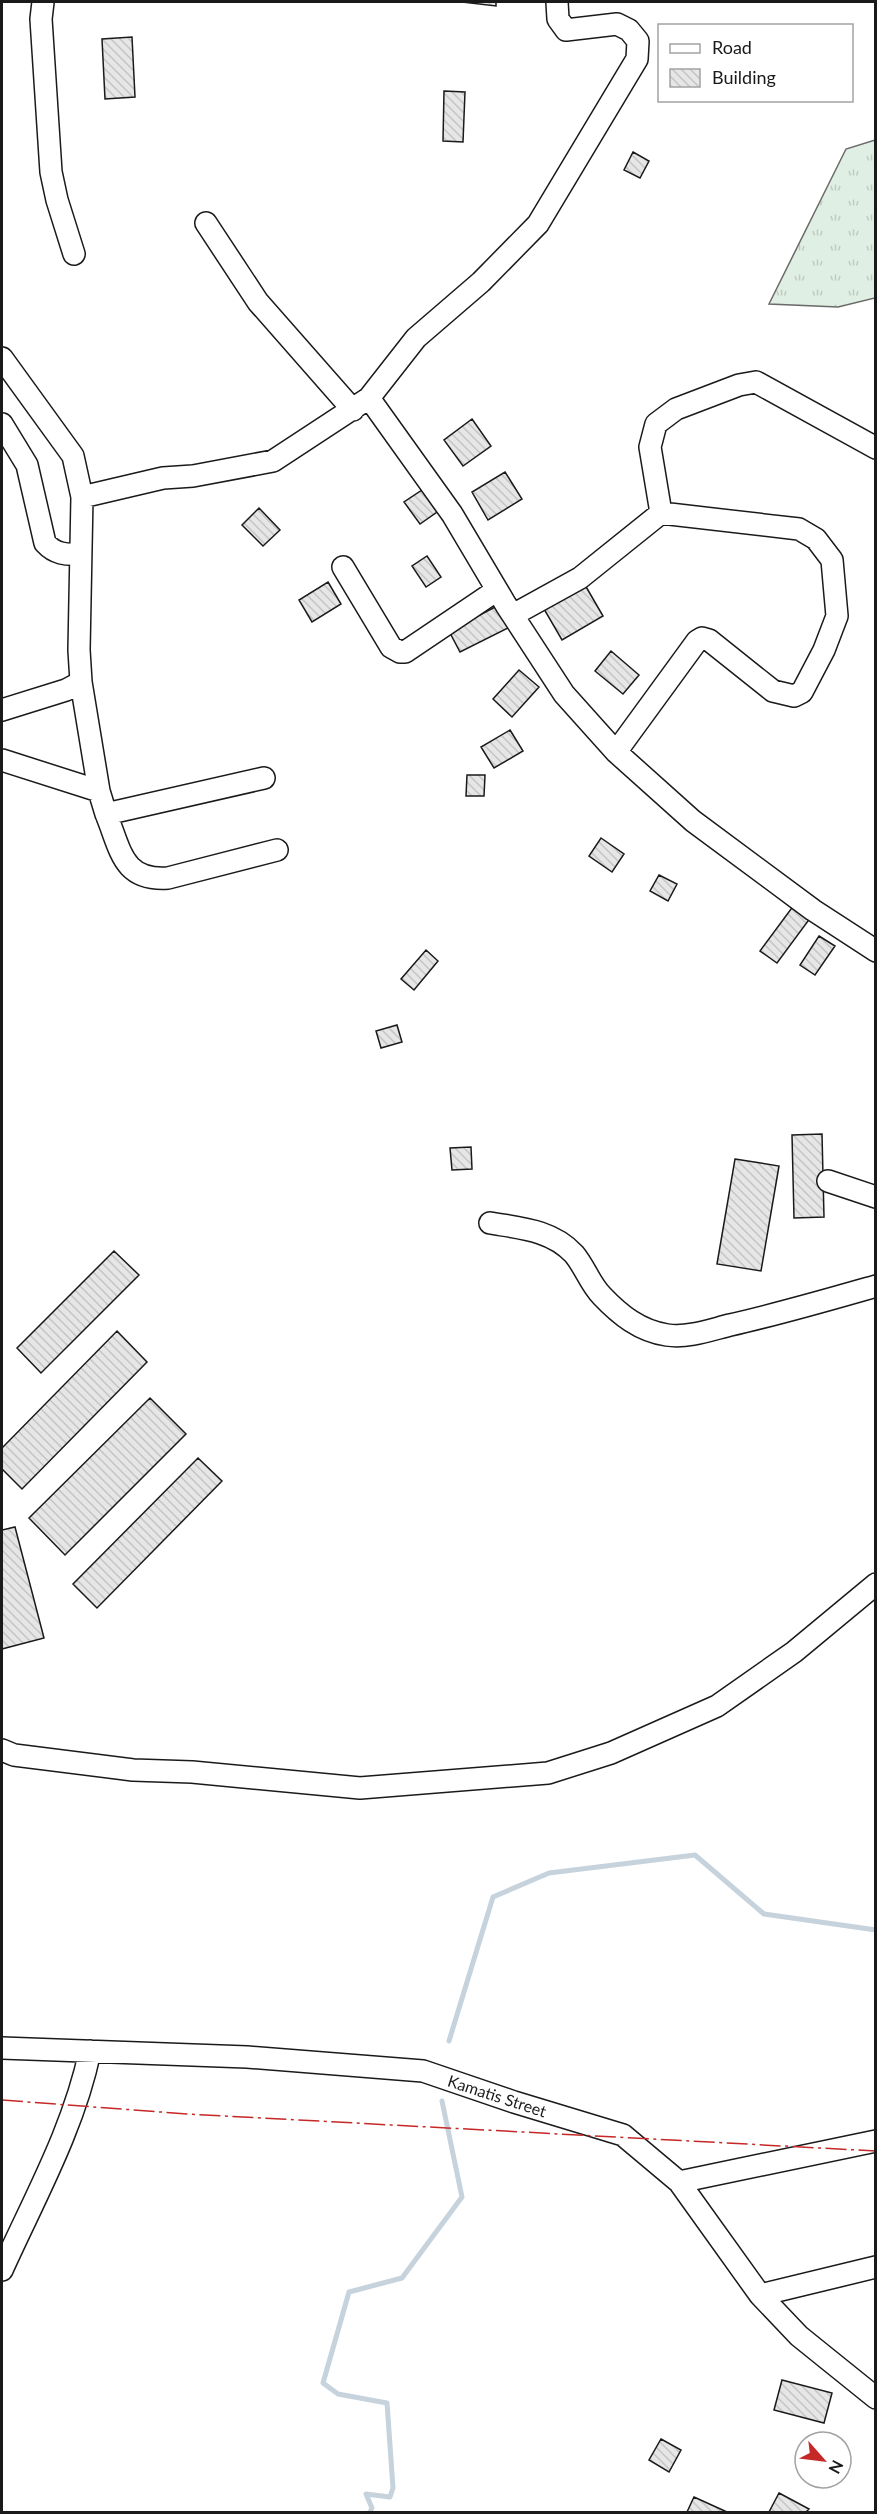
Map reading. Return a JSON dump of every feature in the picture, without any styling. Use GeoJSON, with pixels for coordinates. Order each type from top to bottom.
{"type":"FeatureCollection","features":[{"type":"Feature","properties":{"kind":"street"},"geometry":{"type":"LineString","coordinates":[[43,2],[41,19],[51,172],[74,255]]}},
{"type":"Feature","properties":{"kind":"street"},"geometry":{"type":"LineString","coordinates":[[82,497],[163,478],[193,476],[273,461],[361,404],[416,338],[481,282],[538,224],[637,59],[638,41],[628,30],[617,24],[566,30],[558,19],[557,2]]}},
{"type":"Feature","properties":{"kind":"street"},"geometry":{"type":"LineString","coordinates":[[206,223],[258,302],[361,404],[452,514],[497,590],[564,694],[616,752],[693,821],[813,910],[876,951]]}},
{"type":"Feature","properties":{"kind":"street"},"geometry":{"type":"LineString","coordinates":[[2,358],[74,456],[82,497],[81,682],[99,791],[105,814],[127,866],[142,877],[168,878],[278,850]]}},
{"type":"Feature","properties":{"kind":"street"},"geometry":{"type":"LineString","coordinates":[[661,513],[650,447],[656,424],[676,409],[739,385],[756,382],[766,386],[876,448]]}},
{"type":"Feature","properties":{"kind":"street"},"geometry":{"type":"LineString","coordinates":[[2,424],[27,465],[45,543],[51,550],[65,555],[80,554]]}},
{"type":"Feature","properties":{"kind":"street"},"geometry":{"type":"LineString","coordinates":[[513,615],[580,578],[661,513],[799,529],[816,539],[832,560],[837,616],[824,650],[801,692],[794,696],[773,691],[709,640],[702,638],[697,641],[616,752]]}},
{"type":"Feature","properties":{"kind":"street"},"geometry":{"type":"LineString","coordinates":[[343,567],[391,647],[399,652],[405,652],[497,590]]}},
{"type":"Feature","properties":{"kind":"street"},"geometry":{"type":"LineString","coordinates":[[2,710],[66,690],[81,682]]}},
{"type":"Feature","properties":{"kind":"street"},"geometry":{"type":"LineString","coordinates":[[2,760],[99,791]]}},
{"type":"Feature","properties":{"kind":"street"},"geometry":{"type":"LineString","coordinates":[[105,814],[264,778]]}},
{"type":"Feature","properties":{"kind":"street"},"geometry":{"type":"LineString","coordinates":[[828,1181],[876,1197]]}},
{"type":"Feature","properties":{"kind":"street"},"geometry":{"type":"LineString","coordinates":[[490,1223],[535,1230],[554,1238],[574,1254],[599,1294],[624,1317],[643,1328],[666,1335],[684,1336],[727,1326],[876,1286]]}},
{"type":"Feature","properties":{"kind":"street"},"geometry":{"type":"LineString","coordinates":[[2,1750],[14,1755],[133,1770],[192,1772],[360,1788],[548,1773],[611,1753],[717,1706],[794,1652],[876,1584]]}},
{"type":"Feature","properties":{"kind":"street","name":"Kamatis Street"},"geometry":{"type":"LineString","coordinates":[[2,2048],[247,2057],[423,2071],[513,2102],[623,2135],[679,2182],[760,2295],[799,2336],[876,2398]]}},
{"type":"Feature","properties":{"kind":"street"},"geometry":{"type":"LineString","coordinates":[[2,2270],[72,2116],[90,2051]]}},
{"type":"Feature","properties":{"kind":"street"},"geometry":{"type":"LineString","coordinates":[[679,2182],[876,2141]]}},
{"type":"Feature","properties":{"kind":"street"},"geometry":{"type":"LineString","coordinates":[[760,2295],[876,2267]]}},
{"type":"Feature","properties":{"kind":"green space"},"geometry":{"type":"Polygon","coordinates":[[[875,140],[875,298],[838,307],[769,304],[846,149],[875,140]]]}},
{"type":"Feature","properties":{"kind":"building"},"geometry":{"type":"Polygon","coordinates":[[[462,2],[496,2],[496,6],[462,2]]]}},
{"type":"Feature","properties":{"kind":"building"},"geometry":{"type":"Polygon","coordinates":[[[132,37],[135,97],[105,99],[102,39],[132,37]]]}},
{"type":"Feature","properties":{"kind":"building"},"geometry":{"type":"Polygon","coordinates":[[[444,91],[465,92],[463,142],[443,141],[444,91]]]}},
{"type":"Feature","properties":{"kind":"building"},"geometry":{"type":"Polygon","coordinates":[[[633,152],[649,161],[640,178],[624,170],[633,152]]]}},
{"type":"Feature","properties":{"kind":"building"},"geometry":{"type":"Polygon","coordinates":[[[472,419],[491,446],[463,466],[444,440],[472,419]]]}},
{"type":"Feature","properties":{"kind":"building"},"geometry":{"type":"Polygon","coordinates":[[[505,472],[522,499],[488,520],[472,492],[505,472]]]}},
{"type":"Feature","properties":{"kind":"building"},"geometry":{"type":"Polygon","coordinates":[[[422,490],[437,512],[420,524],[404,502],[422,490]]]}},
{"type":"Feature","properties":{"kind":"building"},"geometry":{"type":"Polygon","coordinates":[[[259,508],[280,530],[263,546],[242,525],[259,508]]]}},
{"type":"Feature","properties":{"kind":"building"},"geometry":{"type":"Polygon","coordinates":[[[427,556],[441,577],[426,587],[412,566],[427,556]]]}},
{"type":"Feature","properties":{"kind":"building"},"geometry":{"type":"Polygon","coordinates":[[[328,582],[341,604],[312,622],[299,600],[328,582]]]}},
{"type":"Feature","properties":{"kind":"building"},"geometry":{"type":"Polygon","coordinates":[[[585,585],[603,616],[562,640],[544,609],[585,585]]]}},
{"type":"Feature","properties":{"kind":"building"},"geometry":{"type":"Polygon","coordinates":[[[497,606],[508,628],[460,652],[449,631],[497,606]]]}},
{"type":"Feature","properties":{"kind":"building"},"geometry":{"type":"Polygon","coordinates":[[[611,651],[639,675],[623,694],[595,671],[611,651]]]}},
{"type":"Feature","properties":{"kind":"building"},"geometry":{"type":"Polygon","coordinates":[[[519,670],[539,687],[512,717],[493,699],[519,670]]]}},
{"type":"Feature","properties":{"kind":"building"},"geometry":{"type":"Polygon","coordinates":[[[510,730],[523,751],[494,768],[481,747],[510,730]]]}},
{"type":"Feature","properties":{"kind":"building"},"geometry":{"type":"Polygon","coordinates":[[[467,775],[485,775],[484,796],[466,796],[467,775]]]}},
{"type":"Feature","properties":{"kind":"building"},"geometry":{"type":"Polygon","coordinates":[[[601,838],[624,854],[612,872],[589,856],[601,838]]]}},
{"type":"Feature","properties":{"kind":"building"},"geometry":{"type":"Polygon","coordinates":[[[659,875],[677,884],[668,901],[650,891],[659,875]]]}},
{"type":"Feature","properties":{"kind":"building"},"geometry":{"type":"Polygon","coordinates":[[[794,905],[811,917],[777,963],[760,951],[794,905]]]}},
{"type":"Feature","properties":{"kind":"building"},"geometry":{"type":"Polygon","coordinates":[[[819,936],[835,946],[815,975],[800,965],[819,936]]]}},
{"type":"Feature","properties":{"kind":"building"},"geometry":{"type":"Polygon","coordinates":[[[426,950],[438,961],[414,990],[401,979],[426,950]]]}},
{"type":"Feature","properties":{"kind":"building"},"geometry":{"type":"Polygon","coordinates":[[[397,1025],[402,1042],[381,1048],[376,1031],[397,1025]]]}},
{"type":"Feature","properties":{"kind":"building"},"geometry":{"type":"Polygon","coordinates":[[[822,1134],[824,1217],[794,1218],[792,1135],[822,1134]]]}},
{"type":"Feature","properties":{"kind":"building"},"geometry":{"type":"Polygon","coordinates":[[[471,1147],[472,1169],[452,1170],[450,1148],[471,1147]]]}},
{"type":"Feature","properties":{"kind":"building"},"geometry":{"type":"Polygon","coordinates":[[[735,1159],[779,1166],[761,1271],[717,1264],[735,1159]]]}},
{"type":"Feature","properties":{"kind":"building"},"geometry":{"type":"Polygon","coordinates":[[[114,1251],[139,1275],[41,1373],[17,1348],[114,1251]]]}},
{"type":"Feature","properties":{"kind":"building"},"geometry":{"type":"Polygon","coordinates":[[[117,1331],[147,1362],[22,1489],[2,1469],[2,1448],[117,1331]]]}},
{"type":"Feature","properties":{"kind":"building"},"geometry":{"type":"Polygon","coordinates":[[[150,1398],[186,1434],[65,1555],[29,1518],[150,1398]]]}},
{"type":"Feature","properties":{"kind":"building"},"geometry":{"type":"Polygon","coordinates":[[[198,1458],[222,1481],[97,1608],[73,1584],[198,1458]]]}},
{"type":"Feature","properties":{"kind":"building"},"geometry":{"type":"Polygon","coordinates":[[[15,1527],[44,1638],[2,1649],[2,1530],[15,1527]]]}},
{"type":"Feature","properties":{"kind":"building"},"geometry":{"type":"Polygon","coordinates":[[[782,2380],[832,2393],[824,2423],[774,2410],[782,2380]]]}},
{"type":"Feature","properties":{"kind":"building"},"geometry":{"type":"Polygon","coordinates":[[[661,2439],[681,2450],[669,2472],[649,2460],[661,2439]]]}},
{"type":"Feature","properties":{"kind":"building"},"geometry":{"type":"Polygon","coordinates":[[[779,2493],[809,2509],[806,2512],[769,2512],[779,2493]]]}},
{"type":"Feature","properties":{"kind":"building"},"geometry":{"type":"Polygon","coordinates":[[[694,2497],[727,2512],[687,2512],[694,2497]]]}},
{"type":"Feature","properties":{"kind":"waterway"},"geometry":{"type":"LineString","coordinates":[[449,2041],[493,1897],[549,1873],[695,1855],[764,1914],[876,1930]]}},
{"type":"Feature","properties":{"kind":"waterway"},"geometry":{"type":"LineString","coordinates":[[370,2512],[372,2508],[366,2494],[390,2497],[393,2488],[387,2403],[338,2394],[323,2383],[349,2292],[402,2278],[462,2197],[442,2101]]}},
{"type":"Feature","properties":{"kind":"power"},"geometry":{"type":"LineString","coordinates":[[2,2100],[187,2114],[876,2151]]}}]}
